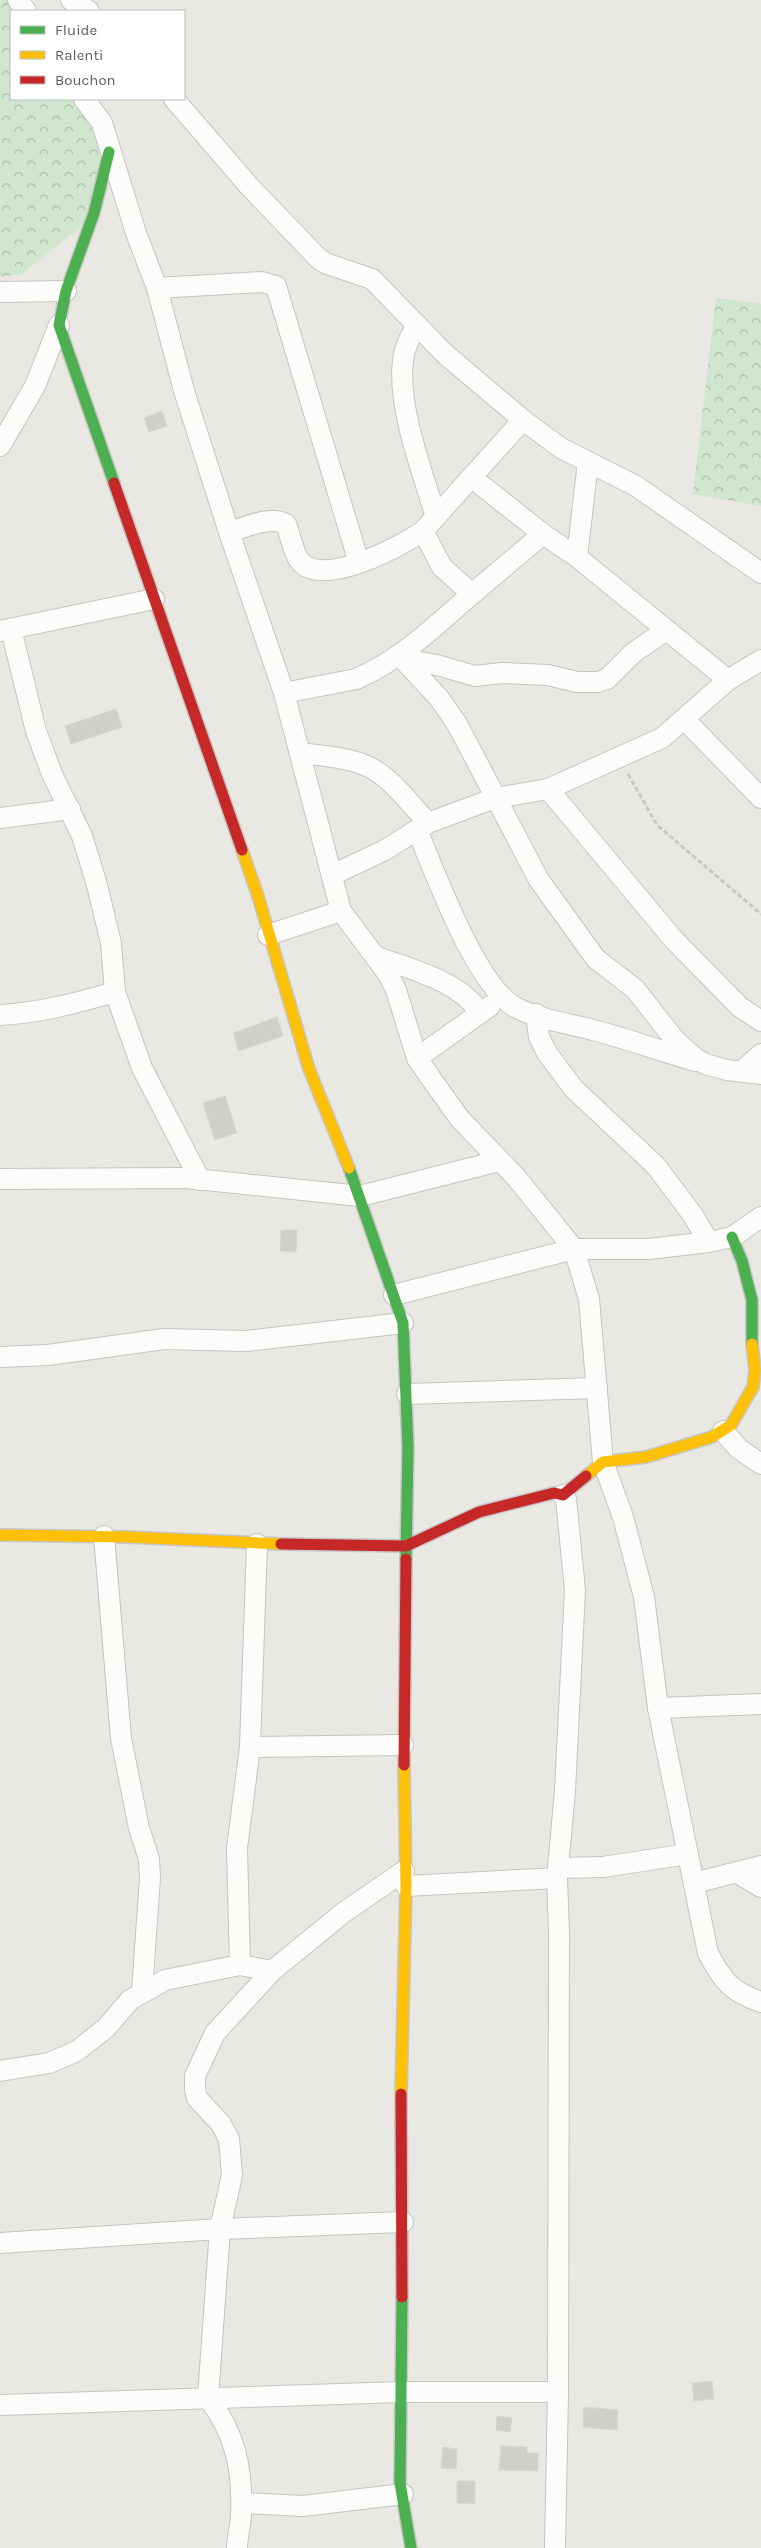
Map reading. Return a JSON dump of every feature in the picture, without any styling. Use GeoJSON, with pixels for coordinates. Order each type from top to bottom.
{"type":"FeatureCollection","features":[{"type":"Feature","properties":{"kind":"street"},"geometry":{"type":"LineString","coordinates":[[71,0],[87,10]]}},
{"type":"Feature","properties":{"kind":"street"},"geometry":{"type":"LineString","coordinates":[[85,100],[102,123],[109,152],[136,233],[158,288],[184,391],[229,532],[284,693],[341,912],[358,936],[378,957],[396,990],[417,1058],[460,1119],[515,1176],[574,1249],[589,1299],[603,1462],[623,1517],[644,1597],[658,1708],[708,1952],[721,1978],[742,1996],[761,2002]]}},
{"type":"Feature","properties":{"kind":"street"},"geometry":{"type":"LineString","coordinates":[[175,100],[249,186],[318,258],[325,263],[372,279],[444,354],[523,420],[561,448],[636,486],[761,573]]}},
{"type":"Feature","properties":{"kind":"street"},"geometry":{"type":"LineString","coordinates":[[0,446],[35,386],[59,325],[66,291],[94,213],[109,152]]}},
{"type":"Feature","properties":{"kind":"street"},"geometry":{"type":"LineString","coordinates":[[158,288],[262,282],[276,286],[359,563]]}},
{"type":"Feature","properties":{"kind":"street"},"geometry":{"type":"LineString","coordinates":[[0,292],[66,291]]}},
{"type":"Feature","properties":{"kind":"street"},"geometry":{"type":"LineString","coordinates":[[59,325],[258,896],[309,1069],[360,1196],[403,1323],[407,1394],[403,1746],[405,1879],[401,2076],[404,2222],[400,2483],[412,2548]]}},
{"type":"Feature","properties":{"kind":"street"},"geometry":{"type":"LineString","coordinates":[[417,325],[407,344],[403,361],[403,389],[422,473],[430,524],[442,567],[472,594]]}},
{"type":"Feature","properties":{"kind":"street"},"geometry":{"type":"LineString","coordinates":[[229,532],[266,522],[283,522],[286,524],[299,560],[312,569],[323,571],[359,563],[407,542],[430,524],[523,420]]}},
{"type":"Feature","properties":{"kind":"street"},"geometry":{"type":"LineString","coordinates":[[577,557],[588,462]]}},
{"type":"Feature","properties":{"kind":"street"},"geometry":{"type":"LineString","coordinates":[[471,478],[543,534],[577,557],[728,680]]}},
{"type":"Feature","properties":{"kind":"street"},"geometry":{"type":"LineString","coordinates":[[284,693],[356,679],[401,657],[543,534]]}},
{"type":"Feature","properties":{"kind":"street"},"geometry":{"type":"LineString","coordinates":[[154,599],[6,630],[36,731],[52,774],[82,836],[112,943],[115,992],[142,1068],[200,1180]]}},
{"type":"Feature","properties":{"kind":"street"},"geometry":{"type":"LineString","coordinates":[[401,657],[475,676],[502,673],[548,675],[577,682],[598,682],[607,679],[633,654],[666,630]]}},
{"type":"Feature","properties":{"kind":"street"},"geometry":{"type":"LineString","coordinates":[[401,657],[438,698],[457,724],[472,748],[495,798],[539,880],[596,959],[635,989],[675,1040],[705,1064]]}},
{"type":"Feature","properties":{"kind":"street"},"geometry":{"type":"LineString","coordinates":[[332,875],[385,850],[423,827],[495,798],[548,789],[662,738],[728,680],[761,660]]}},
{"type":"Feature","properties":{"kind":"street"},"geometry":{"type":"LineString","coordinates":[[684,719],[761,798]]}},
{"type":"Feature","properties":{"kind":"street"},"geometry":{"type":"LineString","coordinates":[[300,753],[352,761],[370,768],[388,782],[423,827],[456,920],[478,965],[515,1008],[632,1040],[705,1064],[751,1073],[761,1054]]}},
{"type":"Feature","properties":{"kind":"street"},"geometry":{"type":"LineString","coordinates":[[548,789],[674,940],[740,1007],[761,1021]]}},
{"type":"Feature","properties":{"kind":"street"},"geometry":{"type":"LineString","coordinates":[[0,818],[70,809]]}},
{"type":"Feature","properties":{"kind":"street"},"geometry":{"type":"LineString","coordinates":[[268,935],[341,912]]}},
{"type":"Feature","properties":{"kind":"street"},"geometry":{"type":"LineString","coordinates":[[378,957],[456,990],[473,1002],[480,1013]]}},
{"type":"Feature","properties":{"kind":"street"},"geometry":{"type":"LineString","coordinates":[[0,1015],[33,1013],[60,1008],[115,992]]}},
{"type":"Feature","properties":{"kind":"street"},"geometry":{"type":"LineString","coordinates":[[417,1058],[504,996]]}},
{"type":"Feature","properties":{"kind":"street"},"geometry":{"type":"LineString","coordinates":[[536,1014],[539,1037],[547,1053],[574,1089],[656,1166],[692,1214],[709,1242]]}},
{"type":"Feature","properties":{"kind":"street"},"geometry":{"type":"LineString","coordinates":[[0,1179],[200,1180],[360,1196],[499,1161]]}},
{"type":"Feature","properties":{"kind":"street"},"geometry":{"type":"LineString","coordinates":[[394,1295],[574,1249],[649,1248],[709,1242],[732,1237],[761,1218]]}},
{"type":"Feature","properties":{"kind":"street"},"geometry":{"type":"LineString","coordinates":[[563,1495],[603,1462],[646,1457],[712,1437],[731,1425],[753,1387],[757,1344],[752,1300],[742,1262],[732,1237]]}},
{"type":"Feature","properties":{"kind":"street"},"geometry":{"type":"LineString","coordinates":[[0,1357],[48,1355],[164,1339],[246,1341],[403,1323]]}},
{"type":"Feature","properties":{"kind":"street"},"geometry":{"type":"LineString","coordinates":[[407,1394],[597,1388]]}},
{"type":"Feature","properties":{"kind":"street"},"geometry":{"type":"LineString","coordinates":[[723,1431],[740,1449],[761,1464]]}},
{"type":"Feature","properties":{"kind":"street"},"geometry":{"type":"LineString","coordinates":[[0,1535],[104,1536],[258,1544],[406,1546],[479,1512],[554,1493],[563,1495],[566,1499],[575,1599],[566,1791],[557,1873],[559,1932],[558,2392],[554,2548]]}},
{"type":"Feature","properties":{"kind":"street"},"geometry":{"type":"LineString","coordinates":[[104,1536],[121,1738],[139,1828],[149,1859],[150,1878],[142,1992]]}},
{"type":"Feature","properties":{"kind":"street"},"geometry":{"type":"LineString","coordinates":[[240,1965],[237,1848],[250,1747],[258,1544]]}},
{"type":"Feature","properties":{"kind":"street"},"geometry":{"type":"LineString","coordinates":[[658,1708],[761,1704]]}},
{"type":"Feature","properties":{"kind":"street"},"geometry":{"type":"LineString","coordinates":[[250,1747],[403,1746]]}},
{"type":"Feature","properties":{"kind":"street"},"geometry":{"type":"LineString","coordinates":[[237,2548],[242,2503],[240,2474],[234,2442],[224,2420],[208,2398],[220,2229],[232,2175],[229,2138],[222,2124],[198,2098],[195,2090],[195,2076],[215,2033],[272,1971],[343,1912],[405,1879],[557,1873],[688,1854]]}},
{"type":"Feature","properties":{"kind":"street"},"geometry":{"type":"LineString","coordinates":[[694,1883],[761,1866]]}},
{"type":"Feature","properties":{"kind":"street"},"geometry":{"type":"LineString","coordinates":[[736,1872],[761,1887]]}},
{"type":"Feature","properties":{"kind":"street"},"geometry":{"type":"LineString","coordinates":[[0,2071],[49,2063],[77,2051],[106,2028],[130,2000],[166,1980],[240,1965],[272,1971]]}},
{"type":"Feature","properties":{"kind":"street"},"geometry":{"type":"LineString","coordinates":[[0,2243],[220,2229],[404,2222]]}},
{"type":"Feature","properties":{"kind":"street"},"geometry":{"type":"LineString","coordinates":[[0,2405],[402,2392],[558,2392]]}},
{"type":"Feature","properties":{"kind":"street"},"geometry":{"type":"LineString","coordinates":[[242,2503],[303,2506],[403,2494]]}},
{"type":"Feature","properties":{"kind":"path"},"geometry":{"type":"LineString","coordinates":[[619,758],[657,825],[761,914]]}},
{"type":"Feature","properties":{"kind":"green space"},"geometry":{"type":"Polygon","coordinates":[[[0,0],[23,0],[29,10],[10,10],[10,100],[87,100],[90,105],[103,172],[89,220],[22,274],[0,277],[0,0]]]}},
{"type":"Feature","properties":{"kind":"green space"},"geometry":{"type":"Polygon","coordinates":[[[716,298],[761,304],[761,506],[693,494],[716,298]]]}},
{"type":"Feature","properties":{"kind":"building"},"geometry":{"type":"Polygon","coordinates":[[[162,411],[167,426],[149,432],[144,418],[162,411]]]}},
{"type":"Feature","properties":{"kind":"building"},"geometry":{"type":"Polygon","coordinates":[[[116,709],[122,727],[71,744],[65,726],[116,709]]]}},
{"type":"Feature","properties":{"kind":"building"},"geometry":{"type":"Polygon","coordinates":[[[277,1017],[283,1036],[239,1051],[233,1033],[277,1017]]]}},
{"type":"Feature","properties":{"kind":"building"},"geometry":{"type":"Polygon","coordinates":[[[225,1096],[237,1133],[215,1140],[203,1103],[225,1096]]]}},
{"type":"Feature","properties":{"kind":"building"},"geometry":{"type":"Polygon","coordinates":[[[281,1230],[297,1230],[296,1252],[280,1251],[281,1230]]]}},
{"type":"Feature","properties":{"kind":"building"},"geometry":{"type":"Polygon","coordinates":[[[712,2381],[714,2399],[694,2401],[692,2383],[712,2381]]]}},
{"type":"Feature","properties":{"kind":"building"},"geometry":{"type":"Polygon","coordinates":[[[584,2407],[618,2410],[617,2430],[583,2427],[584,2407]]]}},
{"type":"Feature","properties":{"kind":"building"},"geometry":{"type":"Polygon","coordinates":[[[497,2416],[512,2418],[510,2432],[496,2430],[497,2416]]]}},
{"type":"Feature","properties":{"kind":"building"},"geometry":{"type":"Polygon","coordinates":[[[501,2446],[527,2447],[527,2453],[538,2453],[538,2471],[499,2470],[501,2446]]]}},
{"type":"Feature","properties":{"kind":"building"},"geometry":{"type":"Polygon","coordinates":[[[443,2447],[457,2449],[456,2469],[441,2468],[443,2447]]]}},
{"type":"Feature","properties":{"kind":"building"},"geometry":{"type":"Polygon","coordinates":[[[457,2481],[475,2481],[475,2504],[457,2503],[457,2481]]]}},
{"type":"Feature","properties":{"kind":"traffic: fast"},"geometry":{"type":"LineString","coordinates":[[109,152],[94,213],[66,291],[59,325],[114,483]]}},
{"type":"Feature","properties":{"kind":"traffic: fast"},"geometry":{"type":"LineString","coordinates":[[349,1168],[403,1323],[408,1447],[406,1559]]}},
{"type":"Feature","properties":{"kind":"traffic: fast"},"geometry":{"type":"LineString","coordinates":[[732,1237],[742,1261],[752,1300],[752,1344]]}},
{"type":"Feature","properties":{"kind":"traffic: fast"},"geometry":{"type":"LineString","coordinates":[[402,2297],[400,2483],[411,2548]]}},
{"type":"Feature","properties":{"kind":"traffic: slow"},"geometry":{"type":"LineString","coordinates":[[242,850],[258,896],[309,1069],[349,1168]]}},
{"type":"Feature","properties":{"kind":"traffic: slow"},"geometry":{"type":"LineString","coordinates":[[586,1476],[603,1462],[646,1457],[712,1437],[731,1425],[753,1387],[755,1370],[752,1344]]}},
{"type":"Feature","properties":{"kind":"traffic: slow"},"geometry":{"type":"LineString","coordinates":[[0,1535],[127,1537],[281,1544]]}},
{"type":"Feature","properties":{"kind":"traffic: slow"},"geometry":{"type":"LineString","coordinates":[[401,2094],[406,1886],[404,1765]]}},
{"type":"Feature","properties":{"kind":"traffic: jam"},"geometry":{"type":"LineString","coordinates":[[114,483],[242,850]]}},
{"type":"Feature","properties":{"kind":"traffic: jam"},"geometry":{"type":"LineString","coordinates":[[281,1544],[406,1546],[479,1512],[554,1493],[563,1495],[586,1476]]}},
{"type":"Feature","properties":{"kind":"traffic: jam"},"geometry":{"type":"LineString","coordinates":[[404,1765],[406,1559]]}},
{"type":"Feature","properties":{"kind":"traffic: jam"},"geometry":{"type":"LineString","coordinates":[[401,2094],[402,2297]]}}]}
